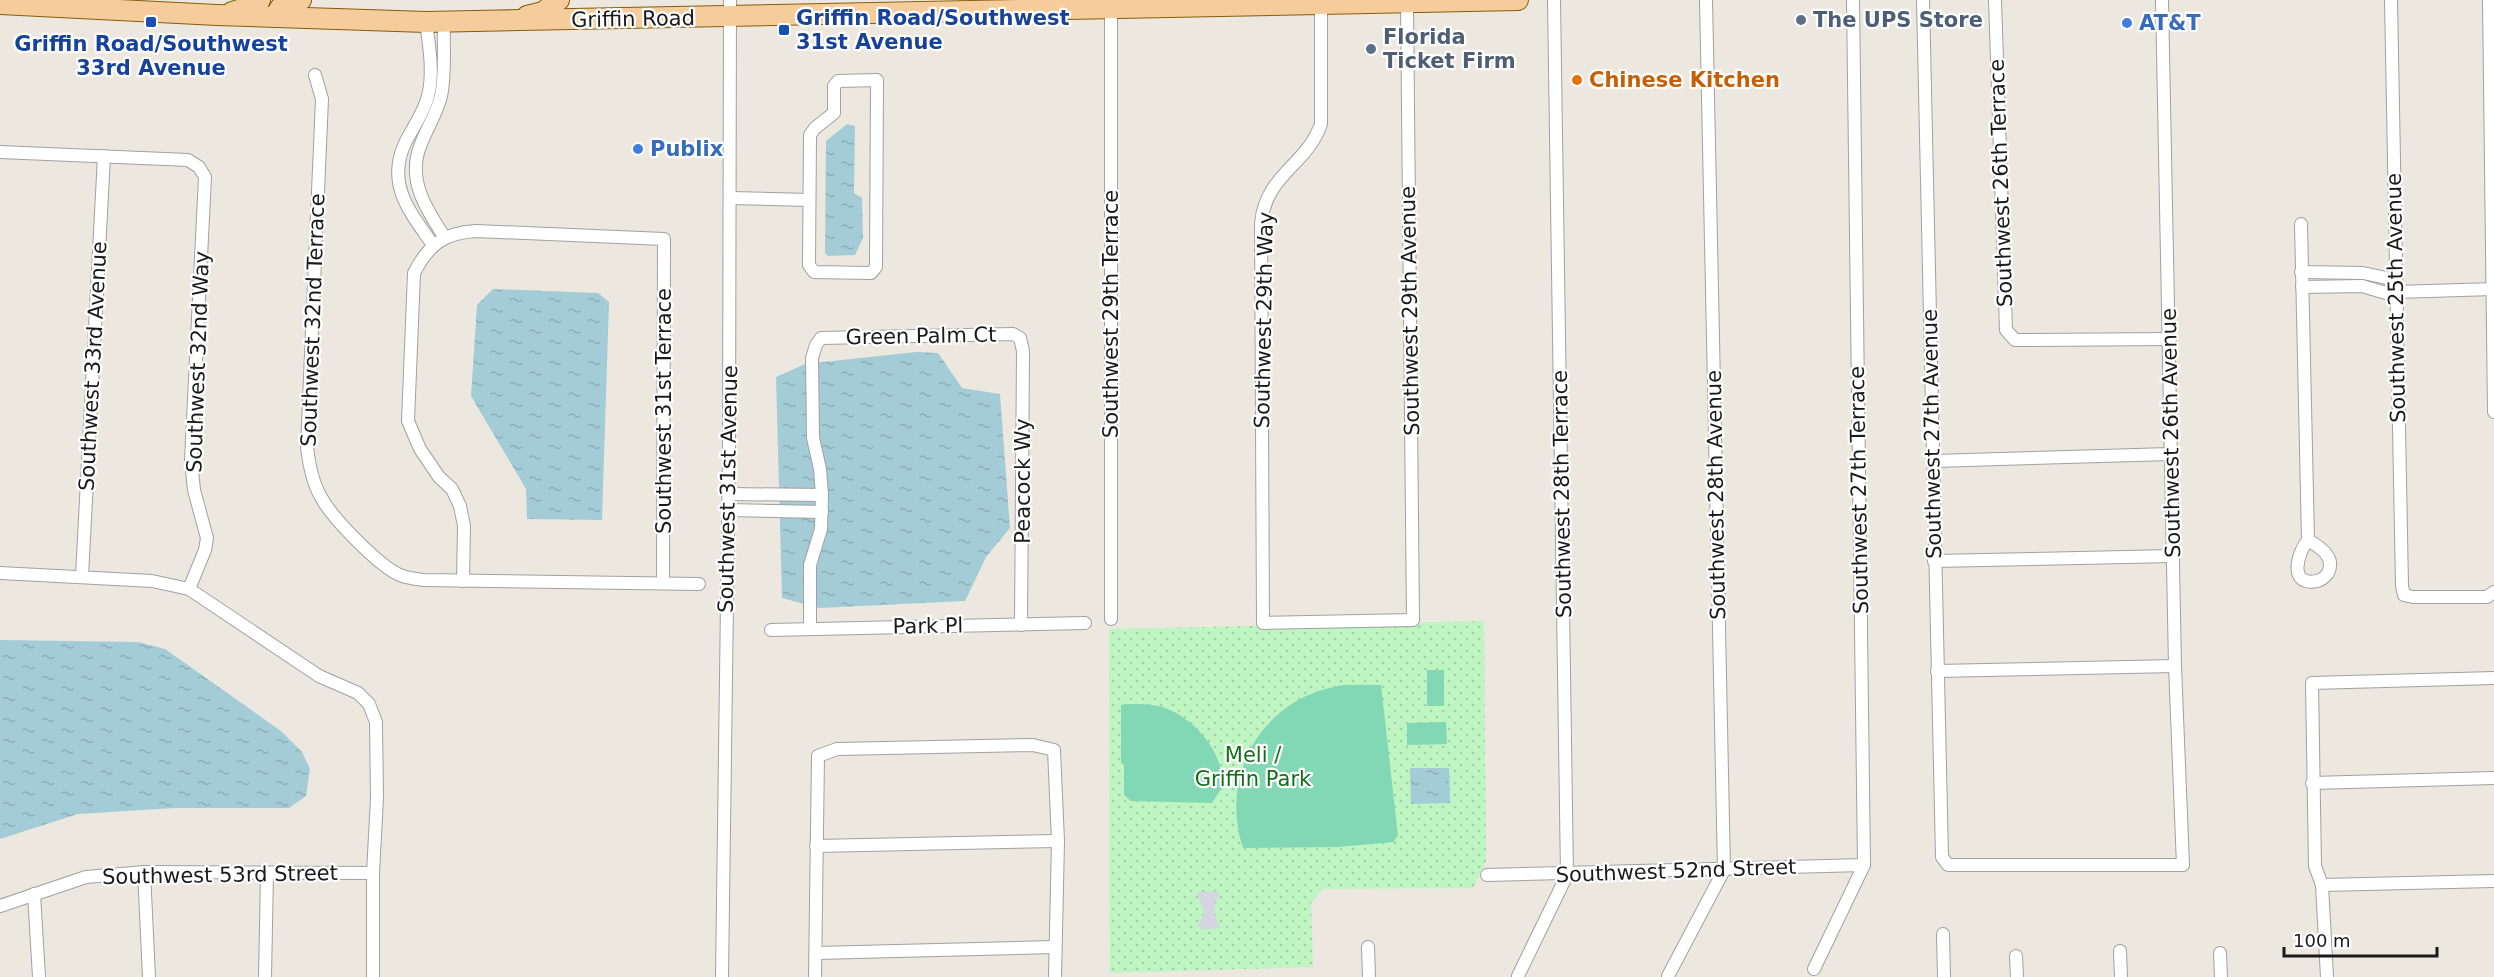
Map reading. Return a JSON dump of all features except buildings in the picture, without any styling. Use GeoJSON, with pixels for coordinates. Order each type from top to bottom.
{"type":"FeatureCollection","features":[{"type":"Feature","properties":{"kind":"main road"},"geometry":{"type":"LineString","coordinates":[[217,15],[249,7],[260,0]]}},
{"type":"Feature","properties":{"kind":"main road"},"geometry":{"type":"LineString","coordinates":[[275,17],[280,8],[301,0]]}},
{"type":"Feature","properties":{"kind":"main road"},"geometry":{"type":"LineString","coordinates":[[504,21],[543,12],[559,0]]}},
{"type":"Feature","properties":{"kind":"main road","name":"Griffin Road"},"geometry":{"type":"LineString","coordinates":[[0,4],[217,15],[435,22],[504,21],[730,9],[1111,8],[1266,3],[1518,0]]}},
{"type":"Feature","properties":{"kind":"street","name":"Southwest 28th Terrace"},"geometry":{"type":"LineString","coordinates":[[1518,976],[1567,875],[1554,0]]}},
{"type":"Feature","properties":{"kind":"street","name":"Southwest 28th Avenue"},"geometry":{"type":"LineString","coordinates":[[1668,976],[1724,870],[1706,0]]}},
{"type":"Feature","properties":{"kind":"street","name":"Southwest 27th Terrace"},"geometry":{"type":"LineString","coordinates":[[1814,969],[1864,865],[1853,0]]}},
{"type":"Feature","properties":{"kind":"street","name":"Southwest 27th Avenue"},"geometry":{"type":"LineString","coordinates":[[1923,0],[1942,858],[1948,865]]}},
{"type":"Feature","properties":{"kind":"street","name":"Southwest 26th Terrace"},"geometry":{"type":"LineString","coordinates":[[1995,0],[2006,330],[2015,340],[2170,339]]}},
{"type":"Feature","properties":{"kind":"street","name":"Southwest 26th Avenue"},"geometry":{"type":"LineString","coordinates":[[1948,865],[2183,865],[2175,666],[2162,0]]}},
{"type":"Feature","properties":{"kind":"street","name":"Southwest 25th Avenue"},"geometry":{"type":"LineString","coordinates":[[2391,0],[2402,586],[2404,595],[2413,597],[2487,597],[2494,592]]}},
{"type":"Feature","properties":{"kind":"street"},"geometry":{"type":"LineString","coordinates":[[2489,0],[2494,412]]}},
{"type":"Feature","properties":{"kind":"street","name":"Southwest 29th Way"},"geometry":{"type":"LineString","coordinates":[[1321,2],[1321,124],[1313,142],[1273,186],[1263,210],[1263,623],[1413,620]]}},
{"type":"Feature","properties":{"kind":"street","name":"Southwest 29th Avenue"},"geometry":{"type":"LineString","coordinates":[[1407,3],[1413,620]]}},
{"type":"Feature","properties":{"kind":"street","name":"Southwest 29th Terrace"},"geometry":{"type":"LineString","coordinates":[[1111,8],[1111,619]]}},
{"type":"Feature","properties":{"kind":"street","name":"Southwest 31st Avenue"},"geometry":{"type":"LineString","coordinates":[[722,977],[729,510],[730,9]]}},
{"type":"Feature","properties":{"kind":"street"},"geometry":{"type":"LineString","coordinates":[[435,22],[441,97],[419,146],[416,175],[418,193],[445,238],[433,245],[422,258],[414,273],[408,421],[420,449],[439,477],[452,489],[460,506],[464,526],[463,581]]}},
{"type":"Feature","properties":{"kind":"street"},"geometry":{"type":"LineString","coordinates":[[433,245],[409,211],[398,181],[403,151],[429,93],[435,22]]}},
{"type":"Feature","properties":{"kind":"street","name":"Southwest 32nd Terrace"},"geometry":{"type":"LineString","coordinates":[[315,75],[322,99],[307,447],[309,466],[321,497],[346,528],[383,564],[400,576],[423,580],[699,584]]}},
{"type":"Feature","properties":{"kind":"street"},"geometry":{"type":"LineString","coordinates":[[877,80],[879,85],[876,267],[871,273],[823,274],[814,272],[809,265],[809,200],[810,135],[834,112],[834,86],[838,81],[877,80]]}},
{"type":"Feature","properties":{"kind":"street"},"geometry":{"type":"LineString","coordinates":[[0,152],[104,156]]}},
{"type":"Feature","properties":{"kind":"street","name":"Southwest 32nd Way"},"geometry":{"type":"LineString","coordinates":[[104,156],[188,160],[199,166],[205,177],[191,460],[194,490],[207,538],[205,550],[189,589]]}},
{"type":"Feature","properties":{"kind":"street","name":"Southwest 33rd Avenue"},"geometry":{"type":"LineString","coordinates":[[82,576],[104,156]]}},
{"type":"Feature","properties":{"kind":"street"},"geometry":{"type":"LineString","coordinates":[[731,198],[809,200]]}},
{"type":"Feature","properties":{"kind":"street"},"geometry":{"type":"LineString","coordinates":[[2301,224],[2308,540]]}},
{"type":"Feature","properties":{"kind":"street","name":"Southwest 31st Terrace"},"geometry":{"type":"LineString","coordinates":[[445,238],[451,234],[476,231],[664,239],[663,584]]}},
{"type":"Feature","properties":{"kind":"street"},"geometry":{"type":"LineString","coordinates":[[2301,272],[2363,273],[2396,289]]}},
{"type":"Feature","properties":{"kind":"street"},"geometry":{"type":"LineString","coordinates":[[2336,273],[2337,286]]}},
{"type":"Feature","properties":{"kind":"street"},"geometry":{"type":"LineString","coordinates":[[2302,287],[2493,289]]}},
{"type":"Feature","properties":{"kind":"street","name":"Green Palm Ct"},"geometry":{"type":"LineString","coordinates":[[822,495],[820,469],[813,438],[812,358],[821,338],[1013,334],[1020,338]]}},
{"type":"Feature","properties":{"kind":"street","name":"Peacock Wy"},"geometry":{"type":"LineString","coordinates":[[1020,338],[1023,351],[1021,625]]}},
{"type":"Feature","properties":{"kind":"street"},"geometry":{"type":"LineString","coordinates":[[1934,461],[2171,454]]}},
{"type":"Feature","properties":{"kind":"street"},"geometry":{"type":"LineString","coordinates":[[729,494],[822,495],[821,529],[810,565],[810,628]]}},
{"type":"Feature","properties":{"kind":"street"},"geometry":{"type":"LineString","coordinates":[[729,510],[822,512]]}},
{"type":"Feature","properties":{"kind":"street"},"geometry":{"type":"LineString","coordinates":[[1934,561],[2173,556]]}},
{"type":"Feature","properties":{"kind":"street"},"geometry":{"type":"LineString","coordinates":[[0,573],[152,581],[189,589],[319,676],[358,693],[369,704],[376,722],[377,798],[373,873],[373,977]]}},
{"type":"Feature","properties":{"kind":"street","name":"Park Pl"},"geometry":{"type":"LineString","coordinates":[[771,630],[1085,623]]}},
{"type":"Feature","properties":{"kind":"street"},"geometry":{"type":"LineString","coordinates":[[1937,670],[2175,666]]}},
{"type":"Feature","properties":{"kind":"street"},"geometry":{"type":"LineString","coordinates":[[2327,977],[2322,885],[2315,866],[2312,683],[2494,678]]}},
{"type":"Feature","properties":{"kind":"street"},"geometry":{"type":"LineString","coordinates":[[815,977],[818,756],[837,749],[1033,745],[1054,750],[1058,841],[1055,977]]}},
{"type":"Feature","properties":{"kind":"street"},"geometry":{"type":"LineString","coordinates":[[2312,783],[2494,778]]}},
{"type":"Feature","properties":{"kind":"street"},"geometry":{"type":"LineString","coordinates":[[816,846],[1058,841]]}},
{"type":"Feature","properties":{"kind":"street","name":"Southwest 52nd Street"},"geometry":{"type":"LineString","coordinates":[[1487,875],[1567,875],[1864,865]]}},
{"type":"Feature","properties":{"kind":"street"},"geometry":{"type":"LineString","coordinates":[[144,872],[149,977]]}},
{"type":"Feature","properties":{"kind":"street","name":"Southwest 53rd Street"},"geometry":{"type":"LineString","coordinates":[[0,906],[86,877],[144,872],[373,873]]}},
{"type":"Feature","properties":{"kind":"street"},"geometry":{"type":"LineString","coordinates":[[266,977],[267,873]]}},
{"type":"Feature","properties":{"kind":"street"},"geometry":{"type":"LineString","coordinates":[[2322,885],[2494,881]]}},
{"type":"Feature","properties":{"kind":"street"},"geometry":{"type":"LineString","coordinates":[[34,894],[39,977]]}},
{"type":"Feature","properties":{"kind":"street"},"geometry":{"type":"LineString","coordinates":[[1943,934],[1944,977]]}},
{"type":"Feature","properties":{"kind":"street"},"geometry":{"type":"LineString","coordinates":[[816,953],[1054,947]]}},
{"type":"Feature","properties":{"kind":"street"},"geometry":{"type":"LineString","coordinates":[[1368,947],[1369,977]]}},
{"type":"Feature","properties":{"kind":"street"},"geometry":{"type":"LineString","coordinates":[[2120,951],[2121,977]]}},
{"type":"Feature","properties":{"kind":"street"},"geometry":{"type":"LineString","coordinates":[[2220,953],[2221,977]]}},
{"type":"Feature","properties":{"kind":"street"},"geometry":{"type":"LineString","coordinates":[[2016,956],[2017,977]]}},
{"type":"Feature","properties":{"kind":"green space","name":"Meli / Griffin Park"},"geometry":{"type":"Polygon","coordinates":[[[1484,621],[1486,861],[1473,888],[1323,889],[1311,903],[1313,967],[1110,973],[1109,629],[1484,621]]]}},
{"type":"Feature","properties":{"kind":"green space"},"geometry":{"type":"Polygon","coordinates":[[[1427,670],[1444,670],[1444,706],[1427,706],[1427,670]]]}},
{"type":"Feature","properties":{"kind":"green space"},"geometry":{"type":"Polygon","coordinates":[[[1345,685],[1381,685],[1398,836],[1393,842],[1337,847],[1243,848],[1237,820],[1237,792],[1243,766],[1255,742],[1271,721],[1292,704],[1317,692],[1345,685]]]}},
{"type":"Feature","properties":{"kind":"green space"},"geometry":{"type":"Polygon","coordinates":[[[1121,705],[1165,708],[1180,715],[1208,741],[1219,763],[1221,775],[1220,789],[1212,803],[1131,801],[1124,795],[1124,765],[1121,763],[1121,705]]]}},
{"type":"Feature","properties":{"kind":"green space"},"geometry":{"type":"Polygon","coordinates":[[[1446,722],[1447,744],[1407,745],[1407,723],[1446,722]]]}},
{"type":"Feature","properties":{"kind":"shaded area"},"geometry":{"type":"Polygon","coordinates":[[[1215,891],[1220,895],[1214,905],[1214,912],[1220,928],[1202,930],[1198,926],[1204,910],[1197,894],[1215,891]]]}},
{"type":"Feature","properties":{"kind":"water"},"geometry":{"type":"Polygon","coordinates":[[[847,124],[855,126],[854,193],[862,198],[863,238],[855,255],[828,256],[825,253],[826,141],[847,124]]]}},
{"type":"Feature","properties":{"kind":"water"},"geometry":{"type":"Polygon","coordinates":[[[493,289],[598,293],[609,302],[602,520],[527,519],[526,489],[471,396],[477,305],[493,289]]]}},
{"type":"Feature","properties":{"kind":"water"},"geometry":{"type":"Polygon","coordinates":[[[916,352],[938,353],[962,388],[1000,394],[1010,528],[986,557],[965,601],[819,608],[782,598],[776,377],[805,364],[916,352]]]}},
{"type":"Feature","properties":{"kind":"water"},"geometry":{"type":"Polygon","coordinates":[[[0,640],[138,642],[165,649],[281,731],[302,752],[310,769],[306,796],[289,808],[175,808],[78,814],[0,839],[0,640]]]}},
{"type":"Feature","properties":{"kind":"water"},"geometry":{"type":"Polygon","coordinates":[[[1410,768],[1449,768],[1450,803],[1411,804],[1410,768]]]}},
{"type":"Feature","properties":{"kind":"place","name":"The UPS Store"},"geometry":{"type":"Point","coordinates":[1801,20]}},
{"type":"Feature","properties":{"kind":"place","name":"Griffin Road/Southwest 33rd Avenue"},"geometry":{"type":"Point","coordinates":[151,22]}},
{"type":"Feature","properties":{"kind":"place","name":"AT&T"},"geometry":{"type":"Point","coordinates":[2127,23]}},
{"type":"Feature","properties":{"kind":"place","name":"Griffin Road/Southwest 31st Avenue"},"geometry":{"type":"Point","coordinates":[784,30]}},
{"type":"Feature","properties":{"kind":"place","name":"Florida Ticket Firm"},"geometry":{"type":"Point","coordinates":[1371,49]}},
{"type":"Feature","properties":{"kind":"place","name":"Chinese Kitchen"},"geometry":{"type":"Point","coordinates":[1577,80]}},
{"type":"Feature","properties":{"kind":"place","name":"Publix"},"geometry":{"type":"Point","coordinates":[638,149]}}]}
